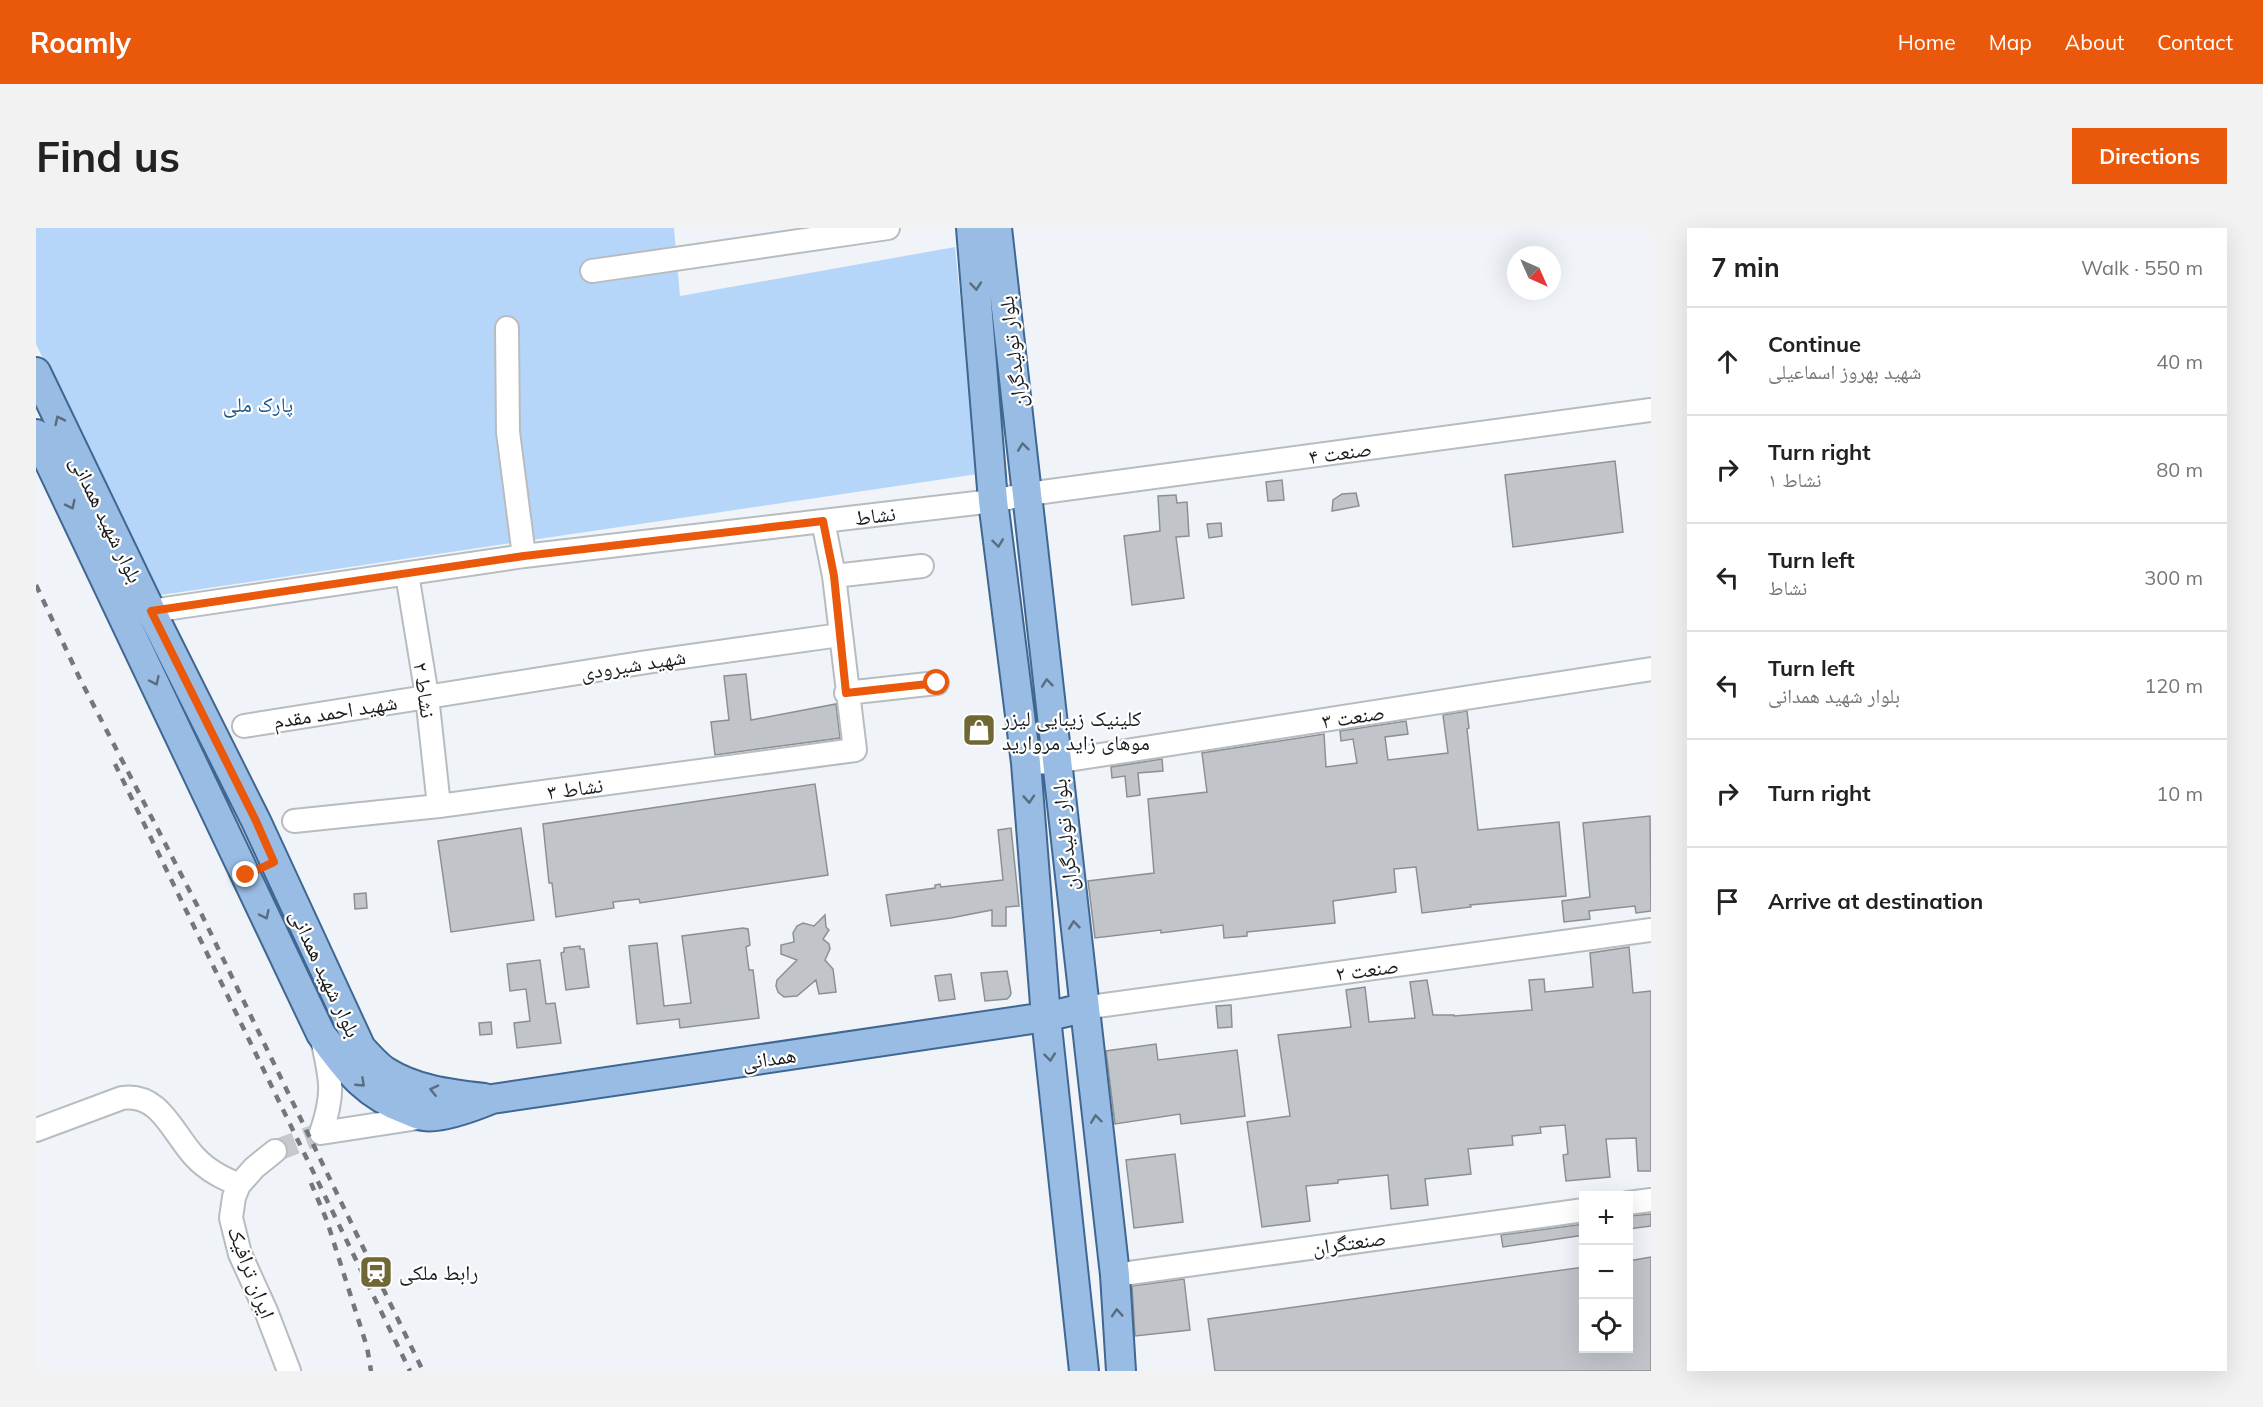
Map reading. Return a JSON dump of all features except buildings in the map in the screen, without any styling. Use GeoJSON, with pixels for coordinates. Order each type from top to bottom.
{"type":"FeatureCollection","features":[{"type":"Feature","properties":{"kind":"main road","name":"بلوار تولیدگران"},"geometry":{"type":"LineString","coordinates":[[971,228],[993,501],[1026,763],[1046,1017],[1084,1371]]}},
{"type":"Feature","properties":{"kind":"main road","name":"بلوار تولیدگران"},"geometry":{"type":"LineString","coordinates":[[997,228],[1028,494],[1055,762],[1115,1275],[1121,1371]]}},
{"type":"Feature","properties":{"kind":"main road","name":"بلوار شهید همدانی"},"geometry":{"type":"LineString","coordinates":[[36,372],[151,611],[256,821],[361,1047],[383,1070],[411,1085],[448,1094],[492,1100]]}},
{"type":"Feature","properties":{"kind":"main road","name":"بلوار شهید همدانی"},"geometry":{"type":"LineString","coordinates":[[36,434],[321,1034],[353,1077],[367,1090],[388,1103],[425,1117]]}},
{"type":"Feature","properties":{"kind":"main road"},"geometry":{"type":"LineString","coordinates":[[246,875],[274,862]]}},
{"type":"Feature","properties":{"kind":"main road","name":"همدانی"},"geometry":{"type":"LineString","coordinates":[[492,1100],[1046,1017],[1083,1008]]}},
{"type":"Feature","properties":{"kind":"main road"},"geometry":{"type":"LineString","coordinates":[[425,1117],[462,1110],[492,1100]]}},
{"type":"Feature","properties":{"kind":"street"},"geometry":{"type":"LineString","coordinates":[[592,271],[888,228]]}},
{"type":"Feature","properties":{"kind":"street"},"geometry":{"type":"LineString","coordinates":[[507,328],[508,432],[524,556]]}},
{"type":"Feature","properties":{"kind":"street","name":"صنعت ۴"},"geometry":{"type":"LineString","coordinates":[[993,501],[1028,494],[1651,410]]}},
{"type":"Feature","properties":{"kind":"street","name":"نشاط"},"geometry":{"type":"LineString","coordinates":[[151,611],[524,556],[993,501]]}},
{"type":"Feature","properties":{"kind":"street"},"geometry":{"type":"LineString","coordinates":[[823,521],[834,576],[846,693],[937,683]]}},
{"type":"Feature","properties":{"kind":"street"},"geometry":{"type":"LineString","coordinates":[[834,576],[922,567]]}},
{"type":"Feature","properties":{"kind":"street","name":"نشاط ۲"},"geometry":{"type":"LineString","coordinates":[[407,574],[427,696],[440,806]]}},
{"type":"Feature","properties":{"kind":"street","name":"شهید شیرودی"},"geometry":{"type":"LineString","coordinates":[[427,696],[840,635]]}},
{"type":"Feature","properties":{"kind":"street","name":"صنعت ۳"},"geometry":{"type":"LineString","coordinates":[[1026,763],[1055,762],[1651,669]]}},
{"type":"Feature","properties":{"kind":"street","name":"نشاط ۳"},"geometry":{"type":"LineString","coordinates":[[294,821],[440,806],[855,750],[846,693]]}},
{"type":"Feature","properties":{"kind":"street","name":"شهید احمد مقدم"},"geometry":{"type":"LineString","coordinates":[[244,726],[427,696]]}},
{"type":"Feature","properties":{"kind":"street","name":"صنعت ۲"},"geometry":{"type":"LineString","coordinates":[[1083,1008],[1651,930]]}},
{"type":"Feature","properties":{"kind":"street"},"geometry":{"type":"LineString","coordinates":[[321,1034],[331,1081],[329,1109],[321,1133],[425,1117]]}},
{"type":"Feature","properties":{"kind":"street"},"geometry":{"type":"LineString","coordinates":[[36,1130],[122,1098],[134,1096],[146,1100],[158,1109],[201,1163],[215,1174],[239,1185]]}},
{"type":"Feature","properties":{"kind":"street","name":"ایران ترافیک"},"geometry":{"type":"LineString","coordinates":[[275,1151],[254,1168],[239,1185],[234,1197],[231,1218],[235,1237],[289,1371]]}},
{"type":"Feature","properties":{"kind":"street"},"geometry":{"type":"LineString","coordinates":[[1633,1202],[1651,1200]]}},
{"type":"Feature","properties":{"kind":"street","name":"صنعتگران"},"geometry":{"type":"LineString","coordinates":[[1115,1275],[1579,1211]]}},
{"type":"Feature","properties":{"kind":"green space","name":"پارک ملی"},"geometry":{"type":"Polygon","coordinates":[[[36,228],[674,228],[680,296],[955,247],[978,474],[154,596],[36,344],[36,228]]]}},
{"type":"Feature","properties":{"kind":"tunnel"},"geometry":{"type":"LineString","coordinates":[[275,1151],[321,1133]]}},
{"type":"Feature","properties":{"kind":"railway"},"geometry":{"type":"LineString","coordinates":[[36,585],[80,679],[199,909],[423,1371]]}},
{"type":"Feature","properties":{"kind":"railway"},"geometry":{"type":"LineString","coordinates":[[115,764],[410,1371]]}},
{"type":"Feature","properties":{"kind":"railway"},"geometry":{"type":"LineString","coordinates":[[311,1183],[327,1221],[367,1347],[371,1371]]}},
{"type":"Feature","properties":{"kind":"place","name":"کلینیک زیبایی لیزر موهای زاید مروارید"},"geometry":{"type":"Point","coordinates":[979,730]}},
{"type":"Feature","properties":{"kind":"place","name":"رابط ملکی"},"geometry":{"type":"Point","coordinates":[376,1272]}},
{"type":"Feature","properties":{"kind":"route"},"geometry":{"type":"LineString","coordinates":[[246,875],[274,862],[256,821],[151,611],[524,556],[823,521],[834,576],[846,693],[937,683]]}}]}
